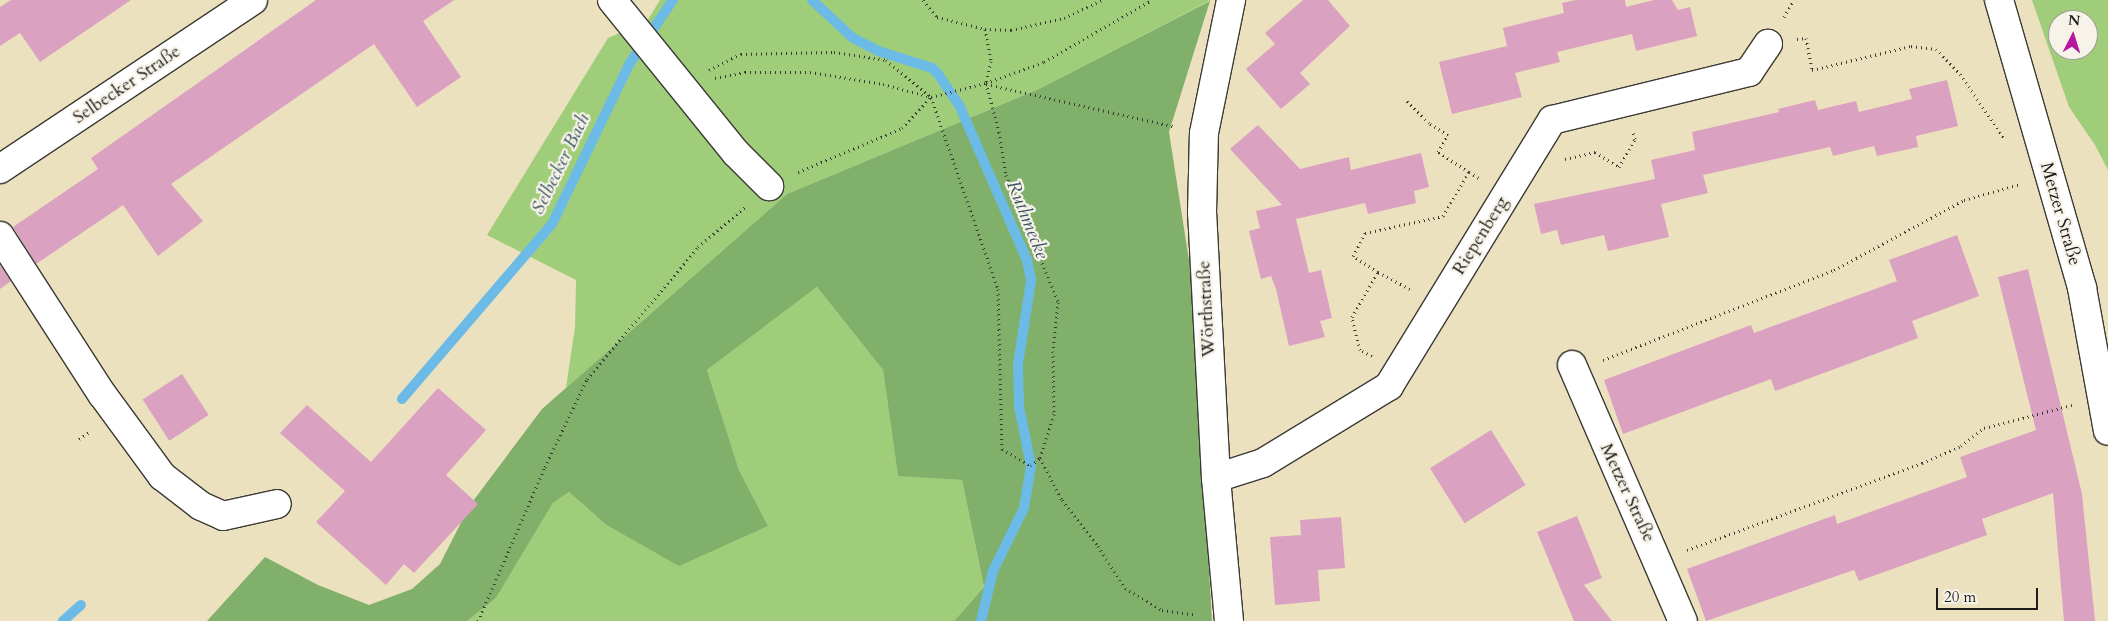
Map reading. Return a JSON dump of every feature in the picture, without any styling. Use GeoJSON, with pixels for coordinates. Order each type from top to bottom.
{"type":"FeatureCollection","features":[{"type":"Feature","properties":{"kind":"street","name":"Selbecker Straße"},"geometry":{"type":"LineString","coordinates":[[0,169],[253,0]]}},
{"type":"Feature","properties":{"kind":"street"},"geometry":{"type":"LineString","coordinates":[[612,0],[736,153],[769,186]]}},
{"type":"Feature","properties":{"kind":"street","name":"Wörthstraße"},"geometry":{"type":"LineString","coordinates":[[1228,612],[1216,478],[1202,214],[1204,133],[1231,0]]}},
{"type":"Feature","properties":{"kind":"street","name":"Metzer Straße"},"geometry":{"type":"LineString","coordinates":[[1999,0],[2082,288],[2108,431]]}},
{"type":"Feature","properties":{"kind":"street","name":"Riepenberg"},"geometry":{"type":"LineString","coordinates":[[1216,478],[1263,463],[1389,386],[1552,120],[1749,72],[1768,44]]}},
{"type":"Feature","properties":{"kind":"street"},"geometry":{"type":"LineString","coordinates":[[0,236],[116,414],[162,476],[201,506],[223,516],[277,504]]}},
{"type":"Feature","properties":{"kind":"street","name":"Metzer Straße"},"geometry":{"type":"LineString","coordinates":[[1573,369],[1683,621]]}},
{"type":"Feature","properties":{"kind":"path"},"geometry":{"type":"LineString","coordinates":[[923,0],[937,16],[985,29],[1012,30],[1064,18],[1102,0]]}},
{"type":"Feature","properties":{"kind":"path"},"geometry":{"type":"LineString","coordinates":[[682,84],[745,72],[810,72],[883,84],[931,97],[986,83],[1044,62],[1152,0]]}},
{"type":"Feature","properties":{"kind":"path"},"geometry":{"type":"LineString","coordinates":[[682,84],[741,54],[834,52],[886,60],[931,97],[998,289],[1002,450],[1031,466],[1040,458],[1054,414],[1053,351],[1058,302],[1006,175],[999,132],[986,83],[991,61],[985,29]]}},
{"type":"Feature","properties":{"kind":"path"},"geometry":{"type":"LineString","coordinates":[[1768,44],[1806,38],[1812,70],[1911,46],[1936,49],[1960,74],[1999,134],[2015,146],[2040,144]]}},
{"type":"Feature","properties":{"kind":"path"},"geometry":{"type":"LineString","coordinates":[[986,83],[1204,133]]}},
{"type":"Feature","properties":{"kind":"path"},"geometry":{"type":"LineString","coordinates":[[478,621],[545,467],[587,379],[698,247],[769,186],[831,156],[902,128],[931,97]]}},
{"type":"Feature","properties":{"kind":"path"},"geometry":{"type":"LineString","coordinates":[[1405,99],[1429,123],[1448,135],[1438,152],[1469,172],[1443,216],[1365,233],[1353,256],[1378,272],[1418,293]]}},
{"type":"Feature","properties":{"kind":"path"},"geometry":{"type":"LineString","coordinates":[[1555,162],[1595,152],[1618,167],[1635,139]]}},
{"type":"Feature","properties":{"kind":"path"},"geometry":{"type":"LineString","coordinates":[[1573,369],[1834,270],[1964,200],[2049,175]]}},
{"type":"Feature","properties":{"kind":"path"},"geometry":{"type":"LineString","coordinates":[[1378,272],[1352,317],[1360,350],[1398,370]]}},
{"type":"Feature","properties":{"kind":"path"},"geometry":{"type":"LineString","coordinates":[[1658,561],[1922,463],[1961,446],[1984,428],[2102,398]]}},
{"type":"Feature","properties":{"kind":"path"},"geometry":{"type":"LineString","coordinates":[[1040,458],[1062,500],[1098,546],[1125,588],[1162,610],[1200,616],[1228,612]]}},
{"type":"Feature","properties":{"kind":"green space"},"geometry":{"type":"Polygon","coordinates":[[[660,0],[1211,0],[1039,89],[787,194],[566,388],[575,327],[576,280],[487,235],[608,38],[647,21],[660,0]]]}},
{"type":"Feature","properties":{"kind":"green space"},"geometry":{"type":"Polygon","coordinates":[[[2032,0],[2108,0],[2108,170],[2095,145],[2069,107],[2053,60],[2098,60],[2098,10],[2048,10],[2048,46],[2032,0]]]}},
{"type":"Feature","properties":{"kind":"green space"},"geometry":{"type":"Polygon","coordinates":[[[1210,1],[1169,132],[1192,280],[1212,621],[954,621],[984,587],[962,480],[898,476],[883,370],[817,287],[707,370],[739,470],[768,526],[679,566],[605,524],[569,492],[553,503],[496,598],[467,621],[207,621],[265,557],[318,585],[369,605],[412,589],[440,564],[470,505],[542,409],[787,194],[1039,89],[1210,1]]]}},
{"type":"Feature","properties":{"kind":"green space"},"geometry":{"type":"Polygon","coordinates":[[[817,287],[883,370],[898,475],[962,480],[984,587],[954,621],[467,621],[496,598],[553,503],[569,492],[605,524],[768,526],[739,470],[707,370],[817,287]]]}},
{"type":"Feature","properties":{"kind":"building"},"geometry":{"type":"Polygon","coordinates":[[[11,0],[131,0],[40,62],[20,33],[0,46],[0,7],[11,0]]]}},
{"type":"Feature","properties":{"kind":"building"},"geometry":{"type":"Polygon","coordinates":[[[316,0],[454,0],[423,21],[461,77],[417,107],[374,44],[171,184],[203,221],[158,256],[123,205],[36,264],[13,227],[98,169],[91,158],[316,0]]]}},
{"type":"Feature","properties":{"kind":"building"},"geometry":{"type":"Polygon","coordinates":[[[1303,0],[1328,0],[1350,26],[1300,73],[1310,84],[1281,109],[1246,69],[1275,44],[1265,33],[1303,0]]]}},
{"type":"Feature","properties":{"kind":"building"},"geometry":{"type":"Polygon","coordinates":[[[1576,0],[1625,0],[1626,7],[1654,0],[1672,0],[1678,10],[1690,7],[1697,36],[1636,51],[1632,34],[1557,52],[1560,62],[1515,73],[1522,97],[1452,114],[1439,62],[1507,46],[1503,28],[1564,13],[1562,3],[1576,0]]]}},
{"type":"Feature","properties":{"kind":"building"},"geometry":{"type":"Polygon","coordinates":[[[1947,80],[1958,126],[1916,136],[1918,147],[1877,156],[1874,146],[1833,156],[1830,147],[1703,175],[1708,193],[1661,204],[1669,237],[1608,251],[1604,235],[1561,245],[1557,230],[1541,234],[1534,204],[1655,179],[1651,160],[1695,150],[1692,132],[1779,112],[1778,109],[1815,100],[1818,110],[1856,101],[1859,112],[1912,99],[1909,89],[1947,80]]]}},
{"type":"Feature","properties":{"kind":"building"},"geometry":{"type":"Polygon","coordinates":[[[1258,125],[1300,169],[1349,157],[1351,170],[1421,153],[1429,187],[1414,191],[1416,203],[1368,214],[1365,203],[1296,219],[1309,273],[1321,270],[1332,318],[1320,321],[1325,337],[1289,346],[1276,289],[1271,276],[1261,279],[1249,231],[1260,228],[1256,211],[1282,205],[1230,149],[1258,125]]]}},
{"type":"Feature","properties":{"kind":"building"},"geometry":{"type":"Polygon","coordinates":[[[1957,235],[1979,296],[1912,321],[1918,338],[1775,391],[1771,379],[1623,434],[1604,380],[1751,325],[1754,333],[1897,281],[1889,260],[1957,235]]]}},
{"type":"Feature","properties":{"kind":"building"},"geometry":{"type":"Polygon","coordinates":[[[0,265],[11,281],[0,289],[0,265]]]}},
{"type":"Feature","properties":{"kind":"building"},"geometry":{"type":"Polygon","coordinates":[[[2028,269],[2082,494],[2095,621],[2064,621],[2053,493],[1982,519],[1987,535],[1859,581],[1854,570],[1706,621],[1687,569],[1835,515],[1837,524],[1967,477],[1960,457],[2036,430],[1998,277],[2028,269]]]}},
{"type":"Feature","properties":{"kind":"building"},"geometry":{"type":"Polygon","coordinates":[[[182,374],[209,415],[169,441],[143,400],[182,374]]]}},
{"type":"Feature","properties":{"kind":"building"},"geometry":{"type":"Polygon","coordinates":[[[438,388],[486,430],[446,475],[478,504],[414,573],[404,564],[386,585],[316,522],[345,491],[280,433],[307,405],[371,462],[438,388]]]}},
{"type":"Feature","properties":{"kind":"building"},"geometry":{"type":"Polygon","coordinates":[[[1491,430],[1525,485],[1464,523],[1430,468],[1491,430]]]}},
{"type":"Feature","properties":{"kind":"building"},"geometry":{"type":"Polygon","coordinates":[[[1577,516],[1602,578],[1584,585],[1612,621],[1574,621],[1537,532],[1577,516]]]}},
{"type":"Feature","properties":{"kind":"building"},"geometry":{"type":"Polygon","coordinates":[[[1341,517],[1345,568],[1318,570],[1320,601],[1275,605],[1270,537],[1301,535],[1300,520],[1341,517]]]}},
{"type":"Feature","properties":{"kind":"waterway","name":"Selbecker Bach"},"geometry":{"type":"LineString","coordinates":[[402,399],[552,224],[630,63],[673,0]]}},
{"type":"Feature","properties":{"kind":"waterway","name":"Ruthmecke"},"geometry":{"type":"LineString","coordinates":[[812,0],[853,38],[878,51],[932,68],[938,74],[960,107],[1027,260],[1031,281],[1018,364],[1019,406],[1031,466],[1024,508],[993,571],[981,621]]}},
{"type":"Feature","properties":{"kind":"waterway","name":"Selbecker Bach"},"geometry":{"type":"LineString","coordinates":[[63,621],[81,605]]}}]}
